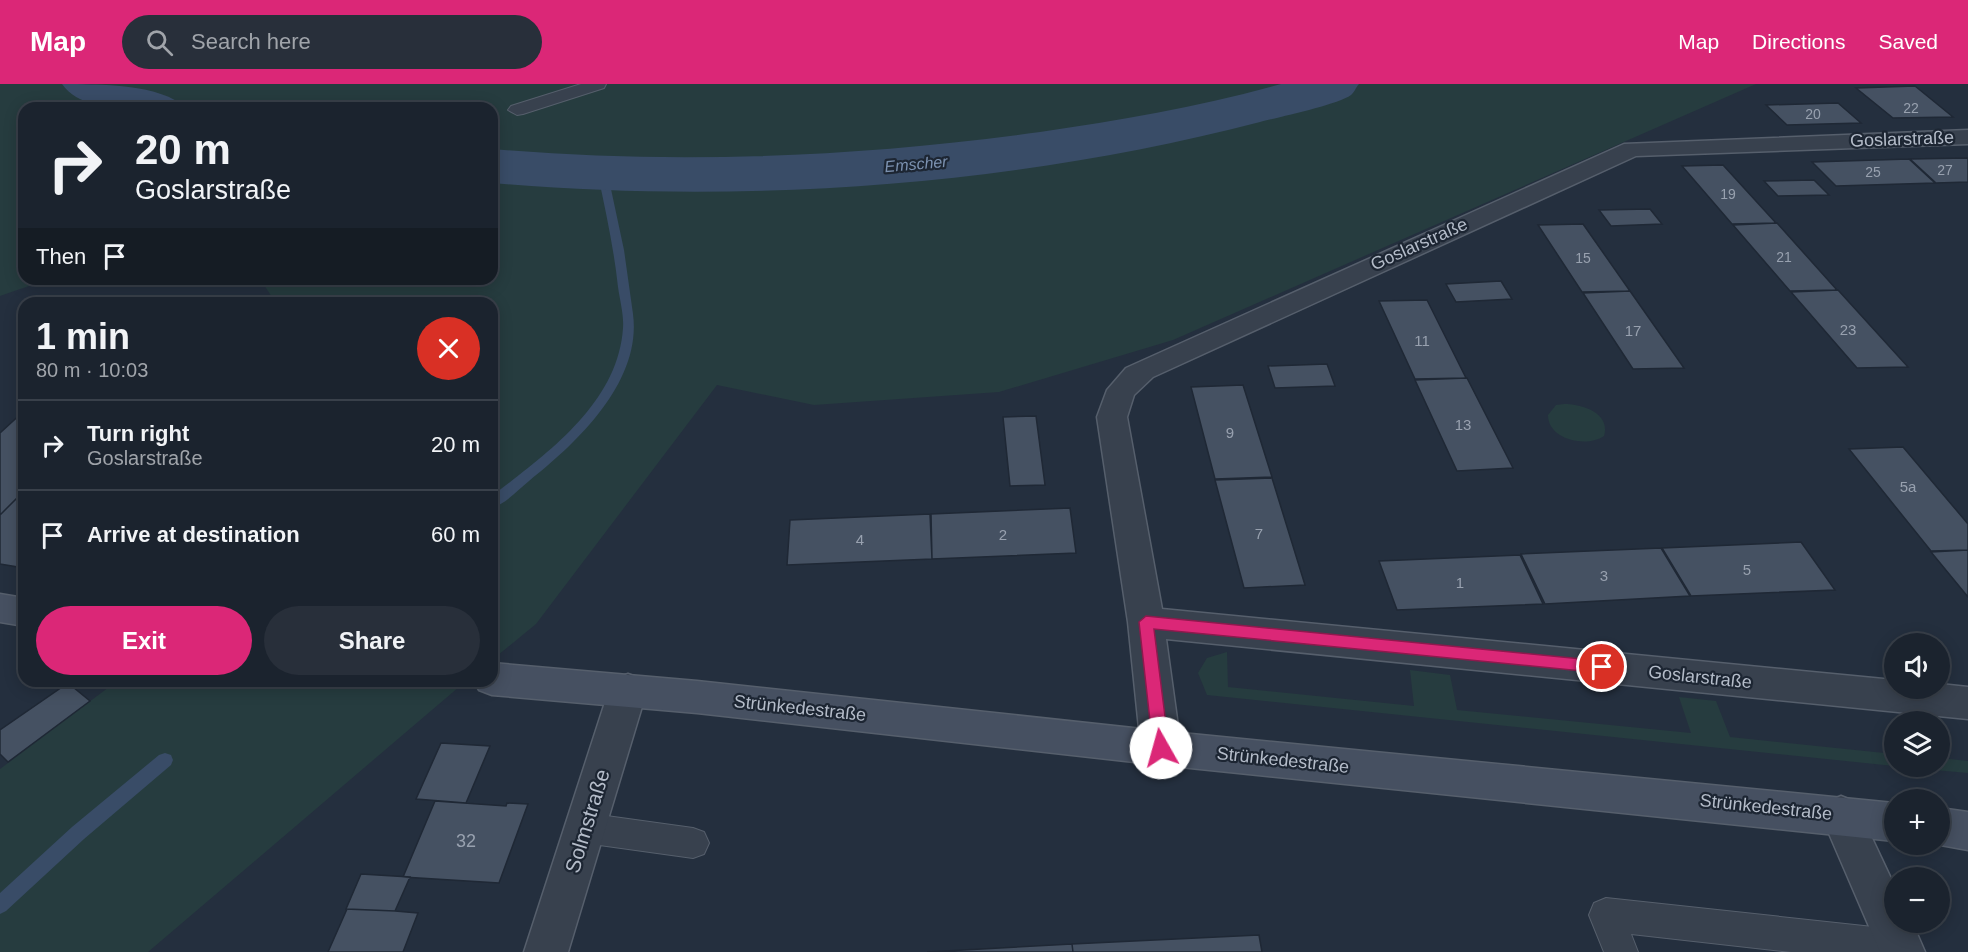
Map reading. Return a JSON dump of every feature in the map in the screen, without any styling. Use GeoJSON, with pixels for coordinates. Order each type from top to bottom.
{"type":"FeatureCollection","features":[{"type":"Feature","properties":{"kind":"main road"},"geometry":{"type":"LineString","coordinates":[[0,608],[18,611]]}},
{"type":"Feature","properties":{"kind":"main road","name":"Strünkedestraße"},"geometry":{"type":"LineString","coordinates":[[498,679],[628,690],[1161,748],[1884,821]]}},
{"type":"Feature","properties":{"kind":"main road"},"geometry":{"type":"LineString","coordinates":[[1950,828],[1968,831]]}},
{"type":"Feature","properties":{"kind":"street","name":"Goslarstraße"},"geometry":{"type":"LineString","coordinates":[[1161,748],[1146,622],[1112,417],[1117,397],[1127,381],[1143,370],[1632,149],[1968,137]]}},
{"type":"Feature","properties":{"kind":"street","name":"Goslarstraße"},"geometry":{"type":"LineString","coordinates":[[1146,622],[1968,703]]}},
{"type":"Feature","properties":{"kind":"street","name":"Solmstraße"},"geometry":{"type":"LineString","coordinates":[[546,952],[628,690]]}},
{"type":"Feature","properties":{"kind":"street"},"geometry":{"type":"LineString","coordinates":[[1841,815],[1902,950]]}},
{"type":"Feature","properties":{"kind":"lane"},"geometry":{"type":"LineString","coordinates":[[517,110],[598,84]]}},
{"type":"Feature","properties":{"kind":"lane"},"geometry":{"type":"LineString","coordinates":[[585,828],[693,843]]}},
{"type":"Feature","properties":{"kind":"lane"},"geometry":{"type":"LineString","coordinates":[[1621,952],[1606,915],[1902,950]]}},
{"type":"Feature","properties":{"kind":"green space"},"geometry":{"type":"Polygon","coordinates":[[[0,84],[83,84],[132,102],[18,102],[18,285],[32,285],[0,296],[0,84]]]}},
{"type":"Feature","properties":{"kind":"green space"},"geometry":{"type":"Polygon","coordinates":[[[92,84],[1756,84],[1173,340],[999,392],[814,405],[717,385],[536,624],[498,655],[498,297],[272,297],[264,285],[498,285],[498,102],[140,102],[92,84]]]}},
{"type":"Feature","properties":{"kind":"green space"},"geometry":{"type":"Polygon","coordinates":[[[1564,404],[1593,411],[1603,421],[1604,436],[1597,440],[1579,441],[1561,436],[1554,431],[1548,415],[1556,405],[1564,404]]]}},
{"type":"Feature","properties":{"kind":"green space"},"geometry":{"type":"Polygon","coordinates":[[[1227,652],[1228,687],[1414,706],[1410,670],[1450,675],[1457,710],[1691,733],[1679,697],[1716,701],[1730,737],[1884,753],[1884,765],[1207,695],[1198,673],[1207,658],[1227,652]]]}},
{"type":"Feature","properties":{"kind":"green space"},"geometry":{"type":"Polygon","coordinates":[[[109,687],[459,687],[148,952],[0,952],[0,769],[109,687]]]}},
{"type":"Feature","properties":{"kind":"green space"},"geometry":{"type":"Polygon","coordinates":[[[1950,759],[1968,761],[1968,773],[1950,771],[1950,759]]]}},
{"type":"Feature","properties":{"kind":"building"},"geometry":{"type":"Polygon","coordinates":[[[1915,86],[1953,117],[1893,118],[1856,88],[1915,86]]]}},
{"type":"Feature","properties":{"kind":"building"},"geometry":{"type":"Polygon","coordinates":[[[1838,103],[1861,123],[1787,125],[1766,105],[1838,103]]]}},
{"type":"Feature","properties":{"kind":"building"},"geometry":{"type":"Polygon","coordinates":[[[1968,158],[1968,182],[1936,183],[1910,159],[1968,158]]]}},
{"type":"Feature","properties":{"kind":"building"},"geometry":{"type":"Polygon","coordinates":[[[1909,159],[1935,183],[1836,186],[1812,162],[1909,159]]]}},
{"type":"Feature","properties":{"kind":"building"},"geometry":{"type":"Polygon","coordinates":[[[1723,165],[1776,223],[1732,224],[1682,166],[1723,165]]]}},
{"type":"Feature","properties":{"kind":"building"},"geometry":{"type":"Polygon","coordinates":[[[1814,180],[1829,195],[1778,196],[1764,181],[1814,180]]]}},
{"type":"Feature","properties":{"kind":"building"},"geometry":{"type":"Polygon","coordinates":[[[1650,209],[1662,224],[1611,226],[1599,210],[1650,209]]]}},
{"type":"Feature","properties":{"kind":"building"},"geometry":{"type":"Polygon","coordinates":[[[1777,223],[1837,290],[1790,291],[1733,225],[1777,223]]]}},
{"type":"Feature","properties":{"kind":"building"},"geometry":{"type":"Polygon","coordinates":[[[1583,224],[1630,291],[1582,292],[1538,225],[1583,224]]]}},
{"type":"Feature","properties":{"kind":"building"},"geometry":{"type":"Polygon","coordinates":[[[1501,281],[1512,299],[1456,302],[1446,284],[1501,281]]]}},
{"type":"Feature","properties":{"kind":"building"},"geometry":{"type":"Polygon","coordinates":[[[1838,290],[1908,367],[1857,368],[1791,292],[1838,290]]]}},
{"type":"Feature","properties":{"kind":"building"},"geometry":{"type":"Polygon","coordinates":[[[1630,291],[1684,368],[1633,369],[1583,293],[1630,291]]]}},
{"type":"Feature","properties":{"kind":"building"},"geometry":{"type":"Polygon","coordinates":[[[1427,300],[1466,378],[1415,379],[1379,301],[1427,300]]]}},
{"type":"Feature","properties":{"kind":"building"},"geometry":{"type":"Polygon","coordinates":[[[1327,364],[1335,386],[1275,388],[1268,366],[1327,364]]]}},
{"type":"Feature","properties":{"kind":"building"},"geometry":{"type":"Polygon","coordinates":[[[1467,378],[1513,468],[1457,471],[1415,380],[1467,378]]]}},
{"type":"Feature","properties":{"kind":"building"},"geometry":{"type":"Polygon","coordinates":[[[1243,385],[1272,477],[1215,479],[1191,387],[1243,385]]]}},
{"type":"Feature","properties":{"kind":"building"},"geometry":{"type":"Polygon","coordinates":[[[18,416],[18,497],[0,515],[0,433],[18,416]]]}},
{"type":"Feature","properties":{"kind":"building"},"geometry":{"type":"Polygon","coordinates":[[[1036,416],[1045,485],[1010,486],[1003,417],[1036,416]]]}},
{"type":"Feature","properties":{"kind":"building"},"geometry":{"type":"Polygon","coordinates":[[[1903,447],[1968,524],[1968,550],[1931,551],[1849,449],[1903,447]]]}},
{"type":"Feature","properties":{"kind":"building"},"geometry":{"type":"Polygon","coordinates":[[[1272,478],[1305,585],[1244,588],[1215,480],[1272,478]]]}},
{"type":"Feature","properties":{"kind":"building"},"geometry":{"type":"Polygon","coordinates":[[[18,497],[18,567],[0,564],[0,515],[18,497]]]}},
{"type":"Feature","properties":{"kind":"building"},"geometry":{"type":"Polygon","coordinates":[[[1070,508],[1076,553],[932,559],[931,514],[1070,508]]]}},
{"type":"Feature","properties":{"kind":"building"},"geometry":{"type":"Polygon","coordinates":[[[930,514],[932,559],[787,565],[790,520],[930,514]]]}},
{"type":"Feature","properties":{"kind":"building"},"geometry":{"type":"Polygon","coordinates":[[[1801,542],[1835,590],[1691,596],[1662,548],[1801,542]]]}},
{"type":"Feature","properties":{"kind":"building"},"geometry":{"type":"Polygon","coordinates":[[[1661,548],[1690,596],[1545,604],[1521,554],[1661,548]]]}},
{"type":"Feature","properties":{"kind":"building"},"geometry":{"type":"Polygon","coordinates":[[[1968,550],[1968,597],[1931,552],[1968,550]]]}},
{"type":"Feature","properties":{"kind":"building"},"geometry":{"type":"Polygon","coordinates":[[[1520,555],[1543,604],[1397,610],[1379,561],[1520,555]]]}},
{"type":"Feature","properties":{"kind":"building"},"geometry":{"type":"Polygon","coordinates":[[[62,687],[73,687],[90,701],[8,762],[0,754],[0,730],[62,687]]]}},
{"type":"Feature","properties":{"kind":"building"},"geometry":{"type":"Polygon","coordinates":[[[441,743],[490,746],[466,803],[416,799],[441,743]]]}},
{"type":"Feature","properties":{"kind":"building"},"geometry":{"type":"Polygon","coordinates":[[[435,801],[506,806],[507,803],[528,804],[499,883],[403,877],[435,801]]]}},
{"type":"Feature","properties":{"kind":"building"},"geometry":{"type":"Polygon","coordinates":[[[361,874],[410,877],[395,911],[346,909],[361,874]]]}},
{"type":"Feature","properties":{"kind":"building"},"geometry":{"type":"Polygon","coordinates":[[[347,909],[418,913],[403,952],[328,952],[347,909]]]}},
{"type":"Feature","properties":{"kind":"building"},"geometry":{"type":"Polygon","coordinates":[[[1259,935],[1262,952],[1073,952],[1072,944],[1259,935]]]}},
{"type":"Feature","properties":{"kind":"building"},"geometry":{"type":"Polygon","coordinates":[[[1072,944],[1073,952],[927,952],[1072,944]]]}},
{"type":"Feature","properties":{"kind":"waterway","name":"Emscher"},"geometry":{"type":"LineString","coordinates":[[88,84],[141,102]]}},
{"type":"Feature","properties":{"kind":"waterway","name":"Emscher"},"geometry":{"type":"LineString","coordinates":[[498,167],[562,173],[663,176],[780,173],[896,165],[1011,152],[1169,127],[1268,104],[1333,84]]}},
{"type":"Feature","properties":{"kind":"waterway"},"geometry":{"type":"LineString","coordinates":[[498,498],[536,469],[578,430],[596,409],[611,386],[622,361],[628,333],[628,319],[613,220],[603,175]]}},
{"type":"Feature","properties":{"kind":"waterway"},"geometry":{"type":"LineString","coordinates":[[0,905],[78,833],[165,760]]}},
{"type":"Feature","properties":{"kind":"route"},"geometry":{"type":"LineString","coordinates":[[1161,748],[1146,622],[1602,667]]}}]}
